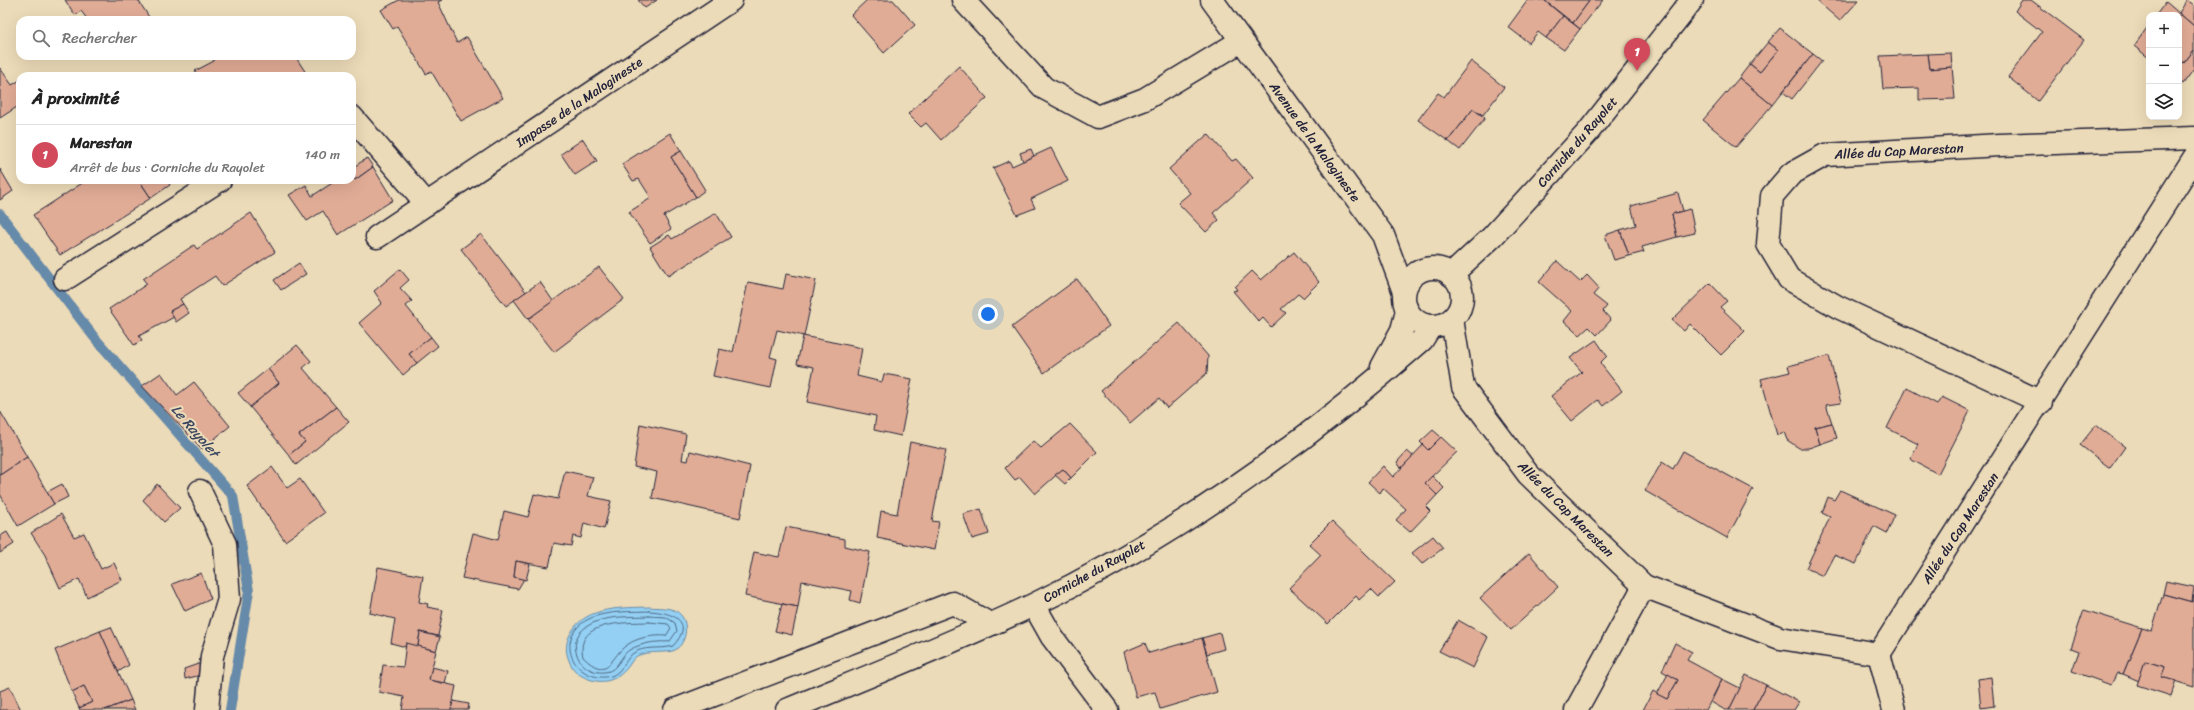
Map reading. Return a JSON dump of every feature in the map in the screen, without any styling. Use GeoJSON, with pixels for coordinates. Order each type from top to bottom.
{"type":"FeatureCollection","features":[{"type":"Feature","properties":{"kind":"street","name":"Impasse de la Malogineste"},"geometry":{"type":"LineString","coordinates":[[377,237],[731,0]]}},
{"type":"Feature","properties":{"kind":"street"},"geometry":{"type":"LineString","coordinates":[[963,0],[1044,88],[1098,117],[1145,99],[1241,41]]}},
{"type":"Feature","properties":{"kind":"street","name":"Avenue de la Malogineste"},"geometry":{"type":"LineString","coordinates":[[1212,0],[1383,235],[1405,302]]}},
{"type":"Feature","properties":{"kind":"street","name":"Corniche du Rayolet"},"geometry":{"type":"LineString","coordinates":[[1373,381],[1394,348],[1402,330],[1407,282],[1422,270],[1442,270],[1451,275],[1492,237],[1588,132],[1692,0]]}},
{"type":"Feature","properties":{"kind":"street"},"geometry":{"type":"LineString","coordinates":[[356,122],[427,204]]}},
{"type":"Feature","properties":{"kind":"street","name":"Allée du Cap Marestan"},"geometry":{"type":"LineString","coordinates":[[2041,402],[1838,307],[1789,279],[1768,244],[1772,196],[1791,174],[1826,155],[2000,145],[2194,138]]}},
{"type":"Feature","properties":{"kind":"street","name":"Allée du Cap Marestan"},"geometry":{"type":"LineString","coordinates":[[1452,319],[1463,387],[1528,474],[1644,586],[1780,638],[1879,654],[2041,402],[2194,158]]}},
{"type":"Feature","properties":{"kind":"street"},"geometry":{"type":"LineString","coordinates":[[65,279],[214,184]]}},
{"type":"Feature","properties":{"kind":"street"},"geometry":{"type":"LineString","coordinates":[[1405,302],[1421,325],[1441,326],[1452,319],[1460,308],[1462,298],[1457,281],[1451,275]]}},
{"type":"Feature","properties":{"kind":"street","name":"Corniche du Rayolet"},"geometry":{"type":"LineString","coordinates":[[787,710],[1034,605],[1158,536],[1222,497],[1335,413],[1422,340],[1431,326]]}},
{"type":"Feature","properties":{"kind":"street"},"geometry":{"type":"LineString","coordinates":[[200,491],[225,544],[229,599],[212,656],[207,710]]}},
{"type":"Feature","properties":{"kind":"street"},"geometry":{"type":"LineString","coordinates":[[1576,710],[1644,586]]}},
{"type":"Feature","properties":{"kind":"street"},"geometry":{"type":"LineString","coordinates":[[675,710],[953,603],[990,624]]}},
{"type":"Feature","properties":{"kind":"street"},"geometry":{"type":"LineString","coordinates":[[1034,605],[1052,636],[1107,710]]}},
{"type":"Feature","properties":{"kind":"street"},"geometry":{"type":"LineString","coordinates":[[1879,654],[1894,710]]}},
{"type":"Feature","properties":{"kind":"water"},"geometry":{"type":"Polygon","coordinates":[[[649,607],[676,611],[684,619],[686,630],[685,636],[683,642],[675,650],[668,652],[647,653],[637,656],[623,673],[607,681],[596,681],[580,675],[572,667],[566,648],[569,636],[579,623],[587,617],[606,610],[617,608],[649,607]]]}},
{"type":"Feature","properties":{"kind":"building"},"geometry":{"type":"Polygon","coordinates":[[[65,0],[138,0],[148,16],[85,16],[81,11],[75,15],[65,0]]]}},
{"type":"Feature","properties":{"kind":"building"},"geometry":{"type":"Polygon","coordinates":[[[399,0],[442,0],[438,2],[457,43],[467,37],[503,98],[461,121],[431,71],[426,74],[397,26],[393,29],[381,10],[399,0]]]}},
{"type":"Feature","properties":{"kind":"building"},"geometry":{"type":"Polygon","coordinates":[[[638,0],[657,0],[645,8],[638,0]]]}},
{"type":"Feature","properties":{"kind":"building"},"geometry":{"type":"Polygon","coordinates":[[[867,0],[893,0],[915,25],[884,53],[851,15],[867,0]]]}},
{"type":"Feature","properties":{"kind":"building"},"geometry":{"type":"Polygon","coordinates":[[[1528,0],[1544,0],[1563,16],[1546,38],[1538,32],[1529,43],[1508,27],[1528,0]]]}},
{"type":"Feature","properties":{"kind":"building"},"geometry":{"type":"Polygon","coordinates":[[[1544,0],[1590,0],[1573,23],[1544,0]]]}},
{"type":"Feature","properties":{"kind":"building"},"geometry":{"type":"Polygon","coordinates":[[[1590,0],[1603,0],[1580,29],[1573,23],[1590,0]]]}},
{"type":"Feature","properties":{"kind":"building"},"geometry":{"type":"Polygon","coordinates":[[[1816,0],[1859,0],[1840,21],[1816,0]]]}},
{"type":"Feature","properties":{"kind":"building"},"geometry":{"type":"Polygon","coordinates":[[[2022,0],[2031,0],[2084,40],[2038,101],[2008,77],[2042,32],[2015,11],[2022,0]]]}},
{"type":"Feature","properties":{"kind":"building"},"geometry":{"type":"Polygon","coordinates":[[[2187,0],[2194,5],[2194,26],[2182,16],[2182,12],[2180,12],[2187,0]]]}},
{"type":"Feature","properties":{"kind":"building"},"geometry":{"type":"Polygon","coordinates":[[[2166,2],[2178,12],[2158,12],[2166,2]]]}},
{"type":"Feature","properties":{"kind":"building"},"geometry":{"type":"Polygon","coordinates":[[[1563,16],[1580,29],[1564,50],[1546,38],[1563,16]]]}},
{"type":"Feature","properties":{"kind":"building"},"geometry":{"type":"Polygon","coordinates":[[[2182,16],[2194,26],[2194,50],[2184,63],[2182,61],[2182,16]]]}},
{"type":"Feature","properties":{"kind":"building"},"geometry":{"type":"Polygon","coordinates":[[[1780,28],[1813,54],[1772,105],[1739,78],[1750,64],[1760,72],[1778,50],[1768,42],[1780,28]]]}},
{"type":"Feature","properties":{"kind":"building"},"geometry":{"type":"Polygon","coordinates":[[[2146,29],[2146,56],[2134,46],[2146,29]]]}},
{"type":"Feature","properties":{"kind":"building"},"geometry":{"type":"Polygon","coordinates":[[[1768,42],[1778,50],[1760,72],[1750,64],[1768,42]]]}},
{"type":"Feature","properties":{"kind":"building"},"geometry":{"type":"Polygon","coordinates":[[[2194,50],[2194,69],[2183,84],[2182,61],[2184,63],[2194,50]]]}},
{"type":"Feature","properties":{"kind":"building"},"geometry":{"type":"Polygon","coordinates":[[[1951,53],[1952,67],[1930,69],[1928,54],[1951,53]]]}},
{"type":"Feature","properties":{"kind":"building"},"geometry":{"type":"Polygon","coordinates":[[[1813,54],[1822,61],[1792,99],[1783,92],[1813,54]]]}},
{"type":"Feature","properties":{"kind":"building"},"geometry":{"type":"Polygon","coordinates":[[[1928,54],[1930,69],[1952,67],[1955,99],[1919,100],[1919,88],[1883,89],[1880,56],[1928,54]]]}},
{"type":"Feature","properties":{"kind":"building"},"geometry":{"type":"Polygon","coordinates":[[[298,60],[305,72],[195,71],[214,61],[298,60]]]}},
{"type":"Feature","properties":{"kind":"building"},"geometry":{"type":"Polygon","coordinates":[[[1471,61],[1504,87],[1483,115],[1473,109],[1448,141],[1418,120],[1438,93],[1444,97],[1471,61]]]}},
{"type":"Feature","properties":{"kind":"building"},"geometry":{"type":"Polygon","coordinates":[[[959,66],[987,98],[941,140],[926,123],[921,127],[908,114],[959,66]]]}},
{"type":"Feature","properties":{"kind":"building"},"geometry":{"type":"Polygon","coordinates":[[[0,68],[12,85],[16,82],[16,108],[0,118],[0,68]]]}},
{"type":"Feature","properties":{"kind":"building"},"geometry":{"type":"Polygon","coordinates":[[[1739,78],[1772,105],[1736,147],[1703,120],[1739,78]]]}},
{"type":"Feature","properties":{"kind":"building"},"geometry":{"type":"Polygon","coordinates":[[[1473,109],[1485,118],[1460,150],[1448,141],[1473,109]]]}},
{"type":"Feature","properties":{"kind":"building"},"geometry":{"type":"Polygon","coordinates":[[[670,133],[681,151],[671,157],[696,197],[664,216],[671,229],[650,243],[629,212],[651,198],[639,179],[633,181],[622,164],[670,133]]]}},
{"type":"Feature","properties":{"kind":"building"},"geometry":{"type":"Polygon","coordinates":[[[1208,134],[1232,161],[1236,159],[1253,178],[1213,213],[1219,220],[1206,232],[1178,203],[1190,193],[1169,169],[1208,134]]]}},
{"type":"Feature","properties":{"kind":"building"},"geometry":{"type":"Polygon","coordinates":[[[583,139],[597,161],[575,175],[561,154],[583,139]]]}},
{"type":"Feature","properties":{"kind":"building"},"geometry":{"type":"Polygon","coordinates":[[[1051,148],[1068,181],[1031,199],[1035,208],[1017,215],[993,168],[1009,161],[1012,166],[1051,148]]]}},
{"type":"Feature","properties":{"kind":"building"},"geometry":{"type":"Polygon","coordinates":[[[1031,149],[1034,156],[1023,161],[1020,153],[1031,149]]]}},
{"type":"Feature","properties":{"kind":"building"},"geometry":{"type":"Polygon","coordinates":[[[681,151],[705,190],[696,197],[671,157],[681,151]]]}},
{"type":"Feature","properties":{"kind":"building"},"geometry":{"type":"Polygon","coordinates":[[[367,158],[373,167],[356,179],[356,165],[367,158]]]}},
{"type":"Feature","properties":{"kind":"building"},"geometry":{"type":"Polygon","coordinates":[[[373,167],[393,200],[338,235],[323,211],[307,221],[289,195],[306,185],[312,196],[331,184],[356,184],[356,179],[373,167]]]}},
{"type":"Feature","properties":{"kind":"building"},"geometry":{"type":"Polygon","coordinates":[[[0,169],[13,191],[0,200],[0,169]]]}},
{"type":"Feature","properties":{"kind":"building"},"geometry":{"type":"Polygon","coordinates":[[[81,184],[142,184],[151,198],[60,255],[33,215],[81,184]]]}},
{"type":"Feature","properties":{"kind":"building"},"geometry":{"type":"Polygon","coordinates":[[[142,184],[169,184],[170,185],[151,198],[142,184]]]}},
{"type":"Feature","properties":{"kind":"building"},"geometry":{"type":"Polygon","coordinates":[[[1678,193],[1683,211],[1672,214],[1677,237],[1642,247],[1644,252],[1629,256],[1620,230],[1636,225],[1631,206],[1678,193]]]}},
{"type":"Feature","properties":{"kind":"building"},"geometry":{"type":"Polygon","coordinates":[[[1690,209],[1695,233],[1677,237],[1672,214],[1690,209]]]}},
{"type":"Feature","properties":{"kind":"building"},"geometry":{"type":"Polygon","coordinates":[[[251,213],[275,252],[222,286],[215,276],[180,299],[183,304],[170,311],[174,317],[139,336],[142,340],[134,345],[109,309],[147,284],[143,279],[194,245],[197,249],[251,213]]]}},
{"type":"Feature","properties":{"kind":"building"},"geometry":{"type":"Polygon","coordinates":[[[716,213],[731,237],[668,276],[650,247],[669,235],[672,239],[716,213]]]}},
{"type":"Feature","properties":{"kind":"building"},"geometry":{"type":"Polygon","coordinates":[[[1620,230],[1629,256],[1614,260],[1605,235],[1620,230]]]}},
{"type":"Feature","properties":{"kind":"building"},"geometry":{"type":"Polygon","coordinates":[[[481,234],[526,292],[506,306],[461,249],[481,234]]]}},
{"type":"Feature","properties":{"kind":"building"},"geometry":{"type":"Polygon","coordinates":[[[1294,252],[1319,282],[1303,298],[1298,294],[1281,309],[1286,313],[1271,327],[1263,318],[1259,322],[1233,291],[1237,290],[1235,287],[1252,271],[1261,280],[1294,252]]]}},
{"type":"Feature","properties":{"kind":"building"},"geometry":{"type":"Polygon","coordinates":[[[1557,261],[1580,282],[1587,275],[1599,288],[1593,295],[1607,306],[1603,311],[1611,320],[1597,335],[1589,327],[1580,335],[1564,321],[1572,311],[1539,282],[1557,261]]]}},
{"type":"Feature","properties":{"kind":"building"},"geometry":{"type":"Polygon","coordinates":[[[299,263],[306,274],[281,290],[274,280],[299,263]]]}},
{"type":"Feature","properties":{"kind":"building"},"geometry":{"type":"Polygon","coordinates":[[[599,267],[624,299],[554,352],[528,319],[599,267]]]}},
{"type":"Feature","properties":{"kind":"building"},"geometry":{"type":"Polygon","coordinates":[[[400,269],[409,280],[400,288],[412,301],[406,306],[431,337],[409,354],[417,363],[403,375],[359,323],[382,303],[374,291],[400,269]]]}},
{"type":"Feature","properties":{"kind":"building"},"geometry":{"type":"Polygon","coordinates":[[[786,274],[816,280],[804,336],[777,330],[770,357],[777,359],[771,388],[713,376],[719,349],[733,352],[748,282],[783,289],[786,274]]]}},
{"type":"Feature","properties":{"kind":"building"},"geometry":{"type":"Polygon","coordinates":[[[1077,279],[1109,326],[1044,373],[1012,327],[1077,279]]]}},
{"type":"Feature","properties":{"kind":"building"},"geometry":{"type":"Polygon","coordinates":[[[540,282],[553,301],[528,319],[514,300],[540,282]]]}},
{"type":"Feature","properties":{"kind":"building"},"geometry":{"type":"Polygon","coordinates":[[[1710,283],[1727,301],[1720,307],[1745,331],[1721,355],[1690,324],[1684,331],[1672,320],[1710,283]]]}},
{"type":"Feature","properties":{"kind":"building"},"geometry":{"type":"Polygon","coordinates":[[[183,304],[189,313],[176,322],[170,311],[183,304]]]}},
{"type":"Feature","properties":{"kind":"building"},"geometry":{"type":"Polygon","coordinates":[[[1179,323],[1208,356],[1207,373],[1167,408],[1159,398],[1130,423],[1101,391],[1179,323]]]}},
{"type":"Feature","properties":{"kind":"building"},"geometry":{"type":"Polygon","coordinates":[[[803,336],[862,348],[857,376],[882,382],[884,374],[912,379],[901,436],[874,430],[876,416],[807,402],[814,367],[797,364],[803,336]]]}},
{"type":"Feature","properties":{"kind":"building"},"geometry":{"type":"Polygon","coordinates":[[[431,337],[438,346],[417,363],[409,354],[431,337]]]}},
{"type":"Feature","properties":{"kind":"building"},"geometry":{"type":"Polygon","coordinates":[[[1596,340],[1607,356],[1600,363],[1622,391],[1603,406],[1598,400],[1572,421],[1551,396],[1582,372],[1570,358],[1596,340]]]}},
{"type":"Feature","properties":{"kind":"building"},"geometry":{"type":"Polygon","coordinates":[[[297,345],[311,361],[303,368],[336,407],[299,435],[305,442],[289,455],[250,407],[279,383],[268,369],[297,345]]]}},
{"type":"Feature","properties":{"kind":"building"},"geometry":{"type":"Polygon","coordinates":[[[1829,356],[1841,403],[1826,405],[1832,423],[1815,427],[1820,444],[1809,448],[1799,448],[1787,440],[1784,432],[1777,435],[1761,379],[1790,372],[1788,366],[1829,356]]]}},
{"type":"Feature","properties":{"kind":"building"},"geometry":{"type":"Polygon","coordinates":[[[268,369],[279,383],[250,407],[238,393],[268,369]]]}},
{"type":"Feature","properties":{"kind":"building"},"geometry":{"type":"Polygon","coordinates":[[[161,373],[177,395],[194,382],[230,426],[202,449],[142,386],[161,373]]]}},
{"type":"Feature","properties":{"kind":"building"},"geometry":{"type":"Polygon","coordinates":[[[1907,388],[1937,404],[1942,397],[1970,411],[1938,474],[1910,459],[1918,444],[1887,428],[1907,388]]]}},
{"type":"Feature","properties":{"kind":"building"},"geometry":{"type":"Polygon","coordinates":[[[336,407],[349,422],[296,465],[289,455],[305,442],[299,435],[336,407]]]}},
{"type":"Feature","properties":{"kind":"building"},"geometry":{"type":"Polygon","coordinates":[[[0,411],[27,457],[0,475],[0,411]]]}},
{"type":"Feature","properties":{"kind":"building"},"geometry":{"type":"Polygon","coordinates":[[[1832,423],[1837,438],[1820,444],[1815,427],[1832,423]]]}},
{"type":"Feature","properties":{"kind":"building"},"geometry":{"type":"Polygon","coordinates":[[[640,424],[686,434],[682,460],[688,461],[690,451],[750,466],[740,518],[652,498],[657,472],[634,467],[640,424]]]}},
{"type":"Feature","properties":{"kind":"building"},"geometry":{"type":"Polygon","coordinates":[[[1070,424],[1097,452],[1071,478],[1063,469],[1035,494],[1020,477],[1015,480],[1005,468],[1033,441],[1041,448],[1070,424]]]}},
{"type":"Feature","properties":{"kind":"building"},"geometry":{"type":"Polygon","coordinates":[[[2096,425],[2125,447],[2110,468],[2080,445],[2096,425]]]}},
{"type":"Feature","properties":{"kind":"building"},"geometry":{"type":"Polygon","coordinates":[[[1433,430],[1441,437],[1428,450],[1420,442],[1433,430]]]}},
{"type":"Feature","properties":{"kind":"building"},"geometry":{"type":"Polygon","coordinates":[[[1441,437],[1457,452],[1425,483],[1437,495],[1426,507],[1430,511],[1410,532],[1396,520],[1406,509],[1383,488],[1380,493],[1368,482],[1383,466],[1393,477],[1423,445],[1428,450],[1441,437]]]}},
{"type":"Feature","properties":{"kind":"building"},"geometry":{"type":"Polygon","coordinates":[[[910,442],[946,450],[932,521],[939,522],[934,550],[877,538],[881,511],[897,514],[910,442]]]}},
{"type":"Feature","properties":{"kind":"building"},"geometry":{"type":"Polygon","coordinates":[[[1407,451],[1413,456],[1401,468],[1397,462],[1407,451]]]}},
{"type":"Feature","properties":{"kind":"building"},"geometry":{"type":"Polygon","coordinates":[[[1683,451],[1753,489],[1727,538],[1645,491],[1662,462],[1673,469],[1683,451]]]}},
{"type":"Feature","properties":{"kind":"building"},"geometry":{"type":"Polygon","coordinates":[[[27,457],[54,504],[18,526],[0,494],[0,475],[27,457]]]}},
{"type":"Feature","properties":{"kind":"building"},"geometry":{"type":"Polygon","coordinates":[[[272,467],[287,488],[300,479],[324,513],[285,541],[247,486],[272,467]]]}},
{"type":"Feature","properties":{"kind":"building"},"geometry":{"type":"Polygon","coordinates":[[[1063,469],[1071,478],[1065,484],[1055,475],[1063,469]]]}},
{"type":"Feature","properties":{"kind":"building"},"geometry":{"type":"Polygon","coordinates":[[[565,471],[593,477],[588,496],[611,501],[604,529],[584,523],[581,538],[573,536],[571,546],[554,543],[549,567],[516,561],[514,577],[524,579],[518,589],[462,578],[473,533],[498,540],[504,511],[528,517],[534,494],[558,499],[565,471]]]}},
{"type":"Feature","properties":{"kind":"building"},"geometry":{"type":"Polygon","coordinates":[[[1432,476],[1444,488],[1437,495],[1425,483],[1432,476]]]}},
{"type":"Feature","properties":{"kind":"building"},"geometry":{"type":"Polygon","coordinates":[[[62,484],[68,497],[54,504],[47,492],[62,484]]]}},
{"type":"Feature","properties":{"kind":"building"},"geometry":{"type":"Polygon","coordinates":[[[157,484],[180,508],[164,522],[143,500],[157,484]]]}},
{"type":"Feature","properties":{"kind":"building"},"geometry":{"type":"Polygon","coordinates":[[[1840,490],[1895,515],[1887,533],[1874,526],[1856,564],[1834,555],[1823,576],[1806,568],[1830,517],[1822,513],[1828,497],[1834,500],[1840,490]]]}},
{"type":"Feature","properties":{"kind":"building"},"geometry":{"type":"Polygon","coordinates":[[[981,509],[989,534],[972,539],[963,514],[981,509]]]}},
{"type":"Feature","properties":{"kind":"building"},"geometry":{"type":"Polygon","coordinates":[[[61,514],[74,537],[84,533],[101,569],[114,563],[122,580],[87,597],[79,579],[60,588],[45,555],[31,533],[61,514]]]}},
{"type":"Feature","properties":{"kind":"building"},"geometry":{"type":"Polygon","coordinates":[[[1332,521],[1395,582],[1379,597],[1371,589],[1359,600],[1356,596],[1328,624],[1289,588],[1321,555],[1309,544],[1332,521]]]}},
{"type":"Feature","properties":{"kind":"building"},"geometry":{"type":"Polygon","coordinates":[[[786,527],[845,539],[845,546],[870,552],[860,603],[850,600],[852,591],[802,581],[798,607],[745,596],[754,552],[779,557],[786,527]]]}},
{"type":"Feature","properties":{"kind":"building"},"geometry":{"type":"Polygon","coordinates":[[[7,532],[14,544],[0,553],[0,536],[7,532]]]}},
{"type":"Feature","properties":{"kind":"building"},"geometry":{"type":"Polygon","coordinates":[[[1433,536],[1443,548],[1422,564],[1412,553],[1433,536]]]}},
{"type":"Feature","properties":{"kind":"building"},"geometry":{"type":"Polygon","coordinates":[[[1529,553],[1558,587],[1511,630],[1480,598],[1529,553]]]}},
{"type":"Feature","properties":{"kind":"building"},"geometry":{"type":"Polygon","coordinates":[[[516,561],[530,564],[526,580],[514,577],[516,561]]]}},
{"type":"Feature","properties":{"kind":"building"},"geometry":{"type":"Polygon","coordinates":[[[378,567],[423,576],[419,602],[428,604],[427,607],[443,610],[438,636],[420,632],[418,646],[406,643],[406,647],[391,643],[395,619],[370,613],[378,567]]]}},
{"type":"Feature","properties":{"kind":"building"},"geometry":{"type":"Polygon","coordinates":[[[201,573],[211,599],[185,611],[172,584],[201,573]]]}},
{"type":"Feature","properties":{"kind":"building"},"geometry":{"type":"Polygon","coordinates":[[[2166,581],[2194,587],[2192,602],[2163,594],[2166,581]]]}},
{"type":"Feature","properties":{"kind":"building"},"geometry":{"type":"Polygon","coordinates":[[[2163,594],[2192,602],[2194,595],[2194,687],[2161,677],[2165,667],[2145,661],[2139,681],[2123,674],[2142,628],[2152,631],[2163,594]]]}},
{"type":"Feature","properties":{"kind":"building"},"geometry":{"type":"Polygon","coordinates":[[[782,604],[798,607],[792,635],[775,631],[782,604]]]}},
{"type":"Feature","properties":{"kind":"building"},"geometry":{"type":"Polygon","coordinates":[[[2084,610],[2142,628],[2123,674],[2117,673],[2111,685],[2072,671],[2079,651],[2071,648],[2084,610]]]}},
{"type":"Feature","properties":{"kind":"building"},"geometry":{"type":"Polygon","coordinates":[[[1458,620],[1488,637],[1473,668],[1439,651],[1458,620]]]}},
{"type":"Feature","properties":{"kind":"building"},"geometry":{"type":"Polygon","coordinates":[[[111,627],[129,665],[118,672],[100,631],[111,627]]]}},
{"type":"Feature","properties":{"kind":"building"},"geometry":{"type":"Polygon","coordinates":[[[100,631],[131,700],[105,710],[80,710],[79,708],[92,702],[84,686],[72,692],[55,650],[100,631]]]}},
{"type":"Feature","properties":{"kind":"building"},"geometry":{"type":"Polygon","coordinates":[[[420,632],[440,637],[436,651],[418,646],[420,632]]]}},
{"type":"Feature","properties":{"kind":"building"},"geometry":{"type":"Polygon","coordinates":[[[1220,633],[1224,649],[1207,654],[1202,638],[1220,633]]]}},
{"type":"Feature","properties":{"kind":"building"},"geometry":{"type":"Polygon","coordinates":[[[1202,638],[1217,692],[1160,709],[1155,692],[1136,697],[1124,652],[1145,643],[1149,653],[1202,638]]]}},
{"type":"Feature","properties":{"kind":"building"},"geometry":{"type":"Polygon","coordinates":[[[406,643],[436,651],[429,680],[456,686],[451,710],[402,710],[404,697],[379,692],[383,665],[403,667],[406,643]]]}},
{"type":"Feature","properties":{"kind":"building"},"geometry":{"type":"Polygon","coordinates":[[[1675,643],[1692,652],[1687,660],[1722,679],[1706,710],[1643,710],[1653,691],[1667,699],[1678,680],[1662,671],[1675,643]]]}},
{"type":"Feature","properties":{"kind":"building"},"geometry":{"type":"Polygon","coordinates":[[[2145,661],[2165,667],[2161,677],[2176,681],[2171,696],[2137,685],[2145,661]]]}},
{"type":"Feature","properties":{"kind":"building"},"geometry":{"type":"Polygon","coordinates":[[[201,663],[201,675],[185,679],[184,669],[201,663]]]}},
{"type":"Feature","properties":{"kind":"building"},"geometry":{"type":"Polygon","coordinates":[[[432,667],[448,671],[445,683],[429,680],[432,667]]]}},
{"type":"Feature","properties":{"kind":"building"},"geometry":{"type":"Polygon","coordinates":[[[1668,674],[1678,680],[1667,699],[1657,694],[1668,674]]]}},
{"type":"Feature","properties":{"kind":"building"},"geometry":{"type":"Polygon","coordinates":[[[1746,675],[1766,685],[1753,710],[1729,710],[1746,675]]]}},
{"type":"Feature","properties":{"kind":"building"},"geometry":{"type":"Polygon","coordinates":[[[1991,677],[1994,706],[1981,708],[1978,679],[1991,677]]]}},
{"type":"Feature","properties":{"kind":"building"},"geometry":{"type":"Polygon","coordinates":[[[1722,679],[1740,688],[1729,710],[1725,710],[1711,702],[1722,679]]]}},
{"type":"Feature","properties":{"kind":"building"},"geometry":{"type":"Polygon","coordinates":[[[1766,685],[1799,702],[1794,710],[1753,710],[1766,685]]]}},
{"type":"Feature","properties":{"kind":"building"},"geometry":{"type":"Polygon","coordinates":[[[84,686],[92,702],[79,708],[72,692],[84,686]]]}},
{"type":"Feature","properties":{"kind":"building"},"geometry":{"type":"Polygon","coordinates":[[[10,687],[21,710],[0,710],[0,691],[10,687]]]}},
{"type":"Feature","properties":{"kind":"building"},"geometry":{"type":"Polygon","coordinates":[[[131,700],[135,710],[105,710],[131,700]]]}},
{"type":"Feature","properties":{"kind":"building"},"geometry":{"type":"Polygon","coordinates":[[[453,701],[469,704],[468,710],[451,710],[453,701]]]}},
{"type":"Feature","properties":{"kind":"waterway","name":"Le Rayolet"},"geometry":{"type":"LineString","coordinates":[[0,214],[94,337],[233,496],[249,591],[230,710]]}},
{"type":"Feature","properties":{"kind":"place","name":"Marestan"},"geometry":{"type":"Point","coordinates":[1637,71]}}]}
